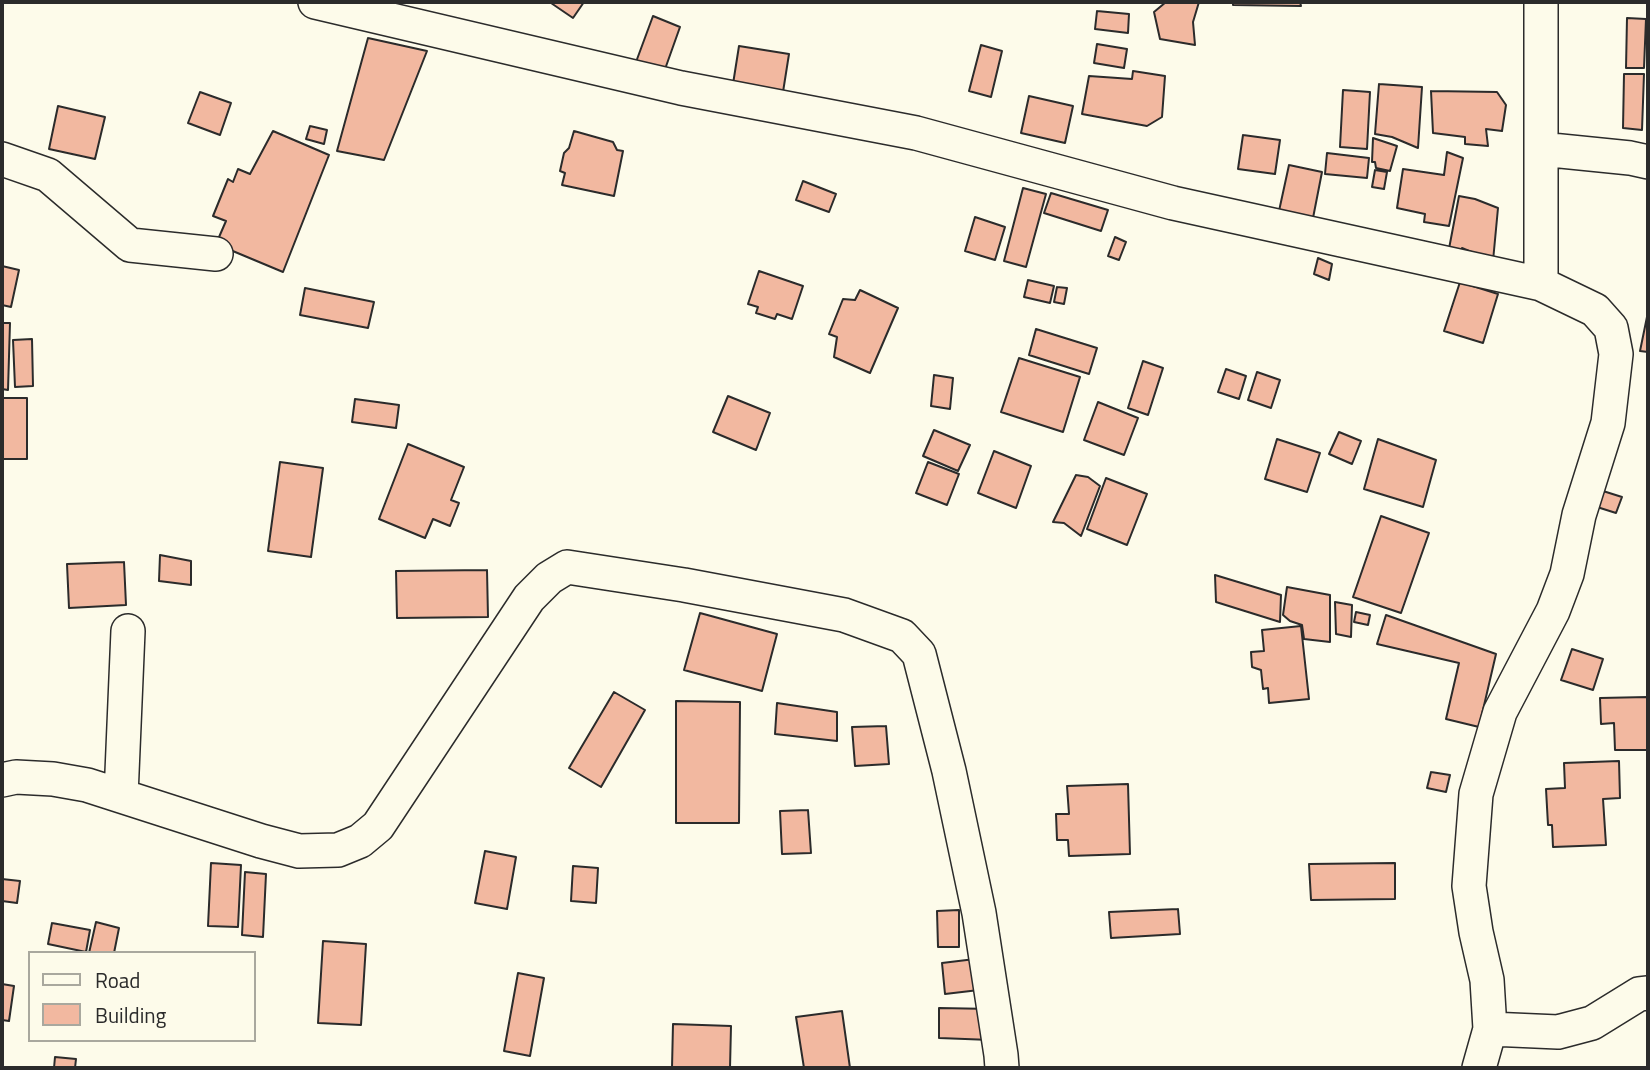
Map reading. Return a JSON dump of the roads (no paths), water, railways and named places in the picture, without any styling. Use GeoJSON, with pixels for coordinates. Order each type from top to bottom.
{"type":"FeatureCollection","features":[{"type":"Feature","properties":{"kind":"street"},"geometry":{"type":"LineString","coordinates":[[315,2],[681,88],[916,133],[1173,203],[1541,284],[1594,310],[1611,328],[1616,355],[1608,423],[1580,515],[1567,574],[1553,611],[1500,712],[1476,794],[1469,886],[1487,980],[1490,1029],[1479,1068]]}},
{"type":"Feature","properties":{"kind":"street"},"geometry":{"type":"LineString","coordinates":[[1541,2],[1541,284]]}},
{"type":"Feature","properties":{"kind":"street"},"geometry":{"type":"LineString","coordinates":[[1541,149],[1648,162]]}},
{"type":"Feature","properties":{"kind":"street"},"geometry":{"type":"LineString","coordinates":[[2,159],[48,175],[130,245],[216,254]]}},
{"type":"Feature","properties":{"kind":"street"},"geometry":{"type":"LineString","coordinates":[[2,780],[16,777],[53,779],[87,785],[299,851],[338,850],[360,841],[378,826],[529,598],[549,578],[567,567],[684,585],[844,615],[902,636],[919,654],[949,771],[979,913],[1002,1068]]}},
{"type":"Feature","properties":{"kind":"street"},"geometry":{"type":"LineString","coordinates":[[121,796],[128,631]]}},
{"type":"Feature","properties":{"kind":"street"},"geometry":{"type":"LineString","coordinates":[[1490,1029],[1558,1032],[1592,1023],[1639,994],[1648,993]]}}]}
